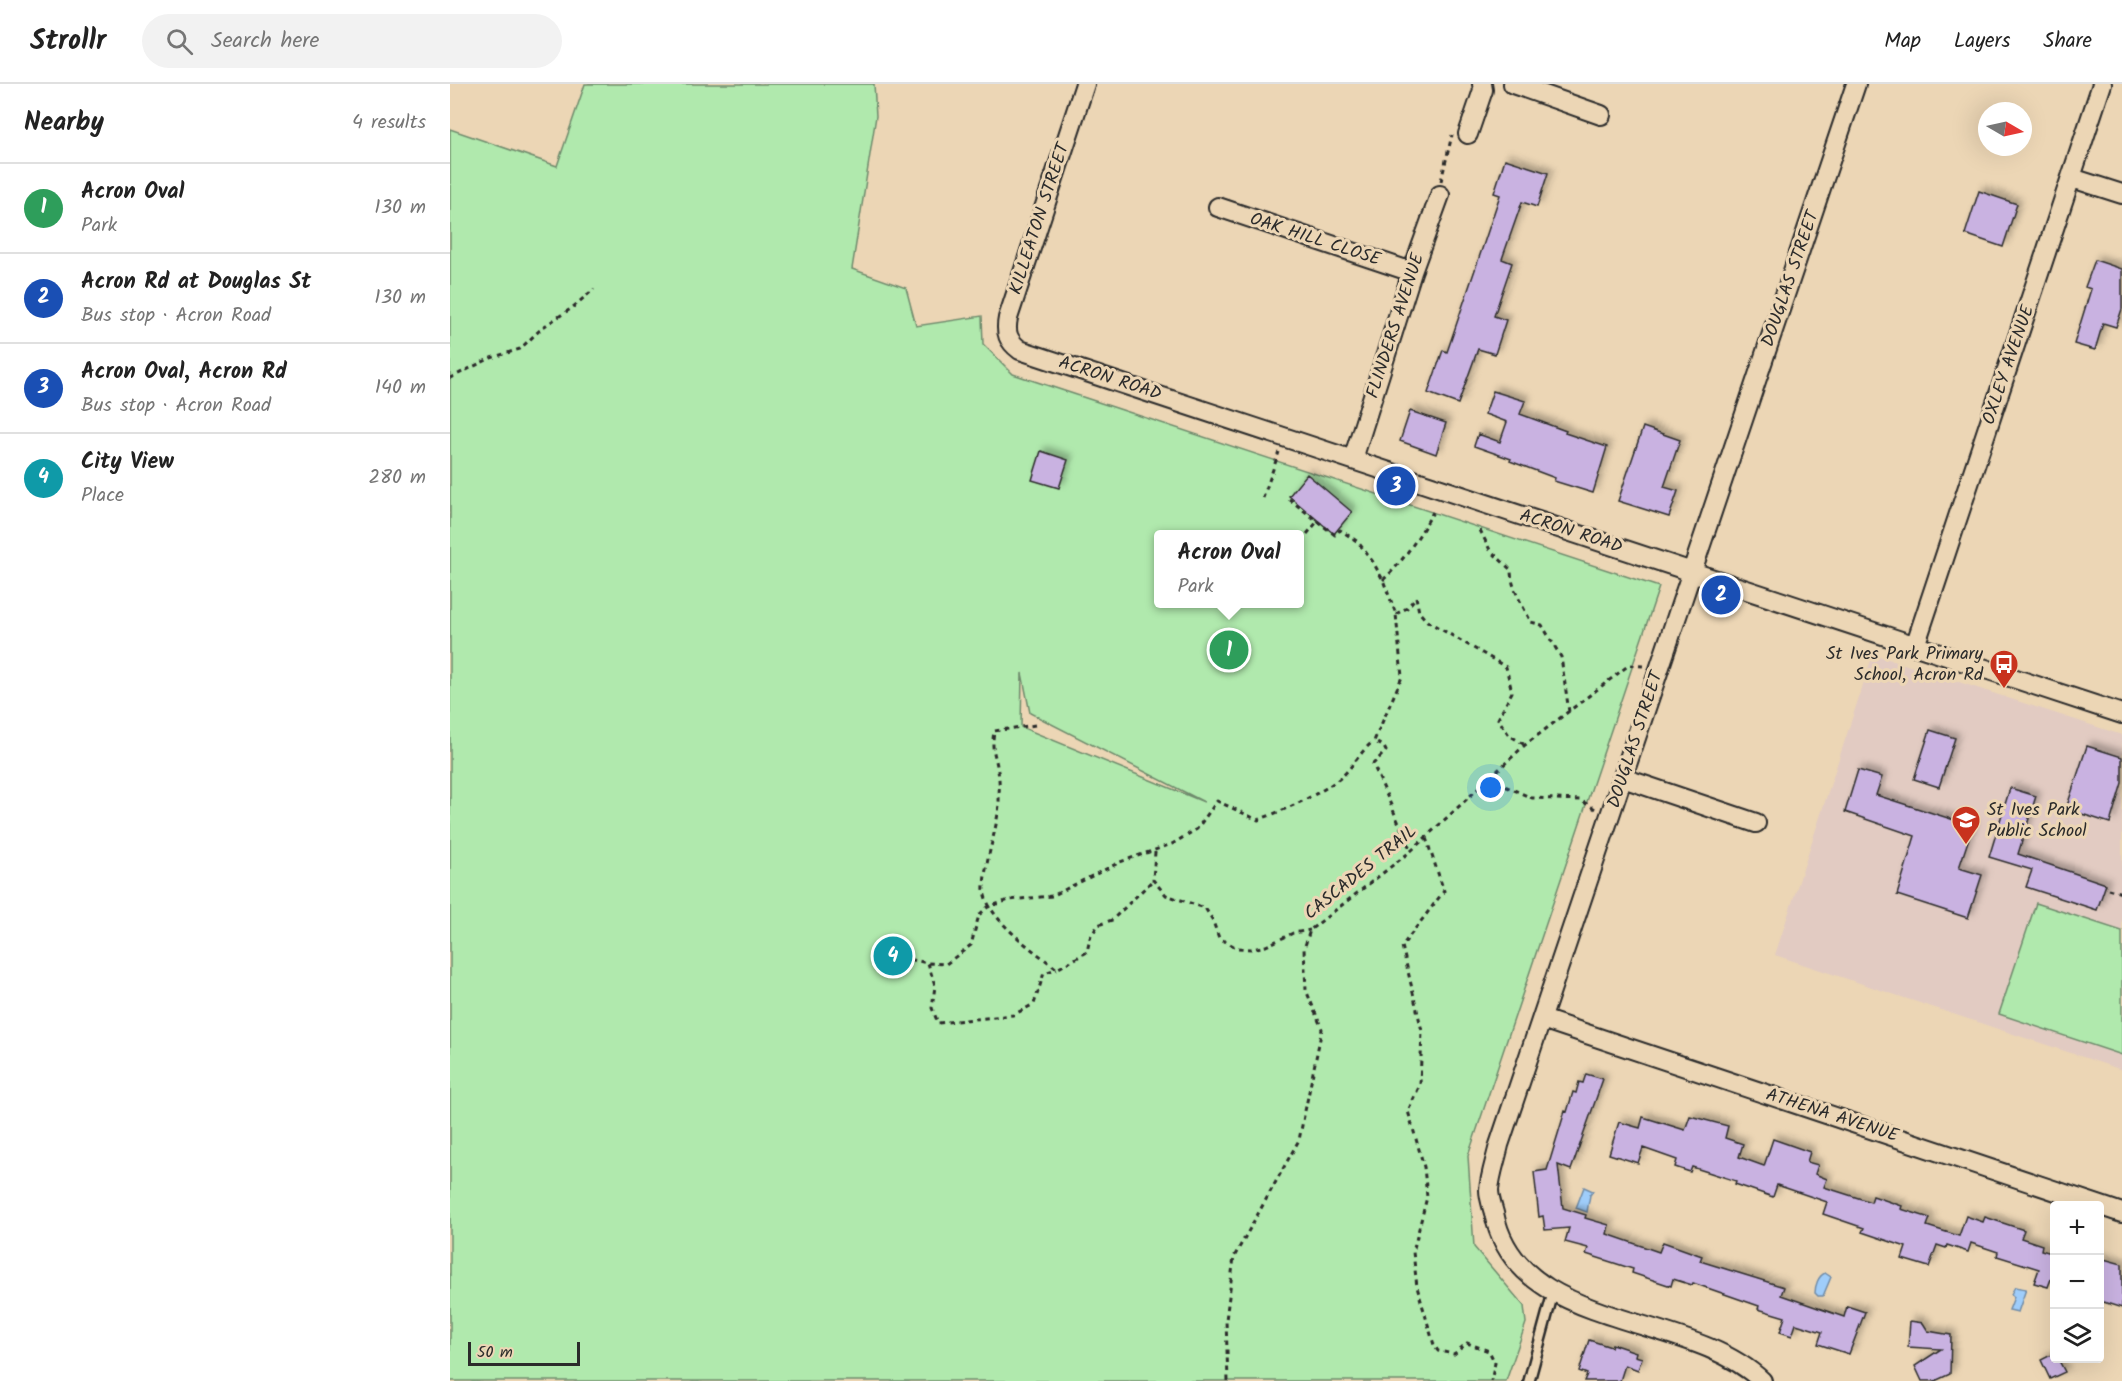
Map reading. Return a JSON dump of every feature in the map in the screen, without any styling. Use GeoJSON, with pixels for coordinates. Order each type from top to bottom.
{"type":"FeatureCollection","features":[{"type":"Feature","properties":{"kind":"street","name":"KILLEATON STREET"},"geometry":{"type":"LineString","coordinates":[[1020,350],[1007,336],[1008,318],[1085,84]]}},
{"type":"Feature","properties":{"kind":"street"},"geometry":{"type":"LineString","coordinates":[[1468,134],[1483,90],[1482,84]]}},
{"type":"Feature","properties":{"kind":"street"},"geometry":{"type":"LineString","coordinates":[[1513,84],[1601,115]]}},
{"type":"Feature","properties":{"kind":"street","name":"DOUGLAS STREET"},"geometry":{"type":"LineString","coordinates":[[1762,1381],[1751,1371],[1716,1350],[1553,1293],[1519,1266],[1497,1232],[1490,1190],[1499,1145],[1856,84]]}},
{"type":"Feature","properties":{"kind":"street","name":"OXLEY AVENUE"},"geometry":{"type":"LineString","coordinates":[[1915,646],[2102,84]]}},
{"type":"Feature","properties":{"kind":"street"},"geometry":{"type":"LineString","coordinates":[[2072,178],[2122,194]]}},
{"type":"Feature","properties":{"kind":"street","name":"FLINDERS AVENUE"},"geometry":{"type":"LineString","coordinates":[[1353,459],[1412,272],[1440,195]]}},
{"type":"Feature","properties":{"kind":"street","name":"OAK HILL CLOSE"},"geometry":{"type":"LineString","coordinates":[[1218,207],[1412,272]]}},
{"type":"Feature","properties":{"kind":"street","name":"ACRON ROAD"},"geometry":{"type":"LineString","coordinates":[[1020,350],[2122,714]]}},
{"type":"Feature","properties":{"kind":"street"},"geometry":{"type":"LineString","coordinates":[[1623,778],[1756,823]]}},
{"type":"Feature","properties":{"kind":"street","name":"ATHENA AVENUE"},"geometry":{"type":"LineString","coordinates":[[1542,1019],[2122,1212]]}},
{"type":"Feature","properties":{"kind":"lane"},"geometry":{"type":"LineString","coordinates":[[1529,1381],[1553,1293]]}},
{"type":"Feature","properties":{"kind":"path"},"geometry":{"type":"LineString","coordinates":[[450,378],[491,358],[520,349],[543,327],[572,308],[594,289]]}},
{"type":"Feature","properties":{"kind":"path"},"geometry":{"type":"LineString","coordinates":[[1263,498],[1284,436]]}},
{"type":"Feature","properties":{"kind":"path"},"geometry":{"type":"LineString","coordinates":[[893,956],[946,964],[970,945],[979,915],[988,906],[1010,900],[1052,896],[1120,862],[1172,844],[1197,829],[1217,801],[1258,820],[1310,797],[1341,778],[1357,757],[1374,741],[1402,677],[1396,614],[1383,580],[1358,542],[1340,530],[1335,535],[1289,499]]}},
{"type":"Feature","properties":{"kind":"path"},"geometry":{"type":"LineString","coordinates":[[1383,580],[1418,538],[1433,512]]}},
{"type":"Feature","properties":{"kind":"path"},"geometry":{"type":"LineString","coordinates":[[1307,534],[1317,522]]}},
{"type":"Feature","properties":{"kind":"path"},"geometry":{"type":"LineString","coordinates":[[1480,530],[1490,550],[1511,570],[1511,582],[1531,622],[1542,626],[1561,657],[1569,712]]}},
{"type":"Feature","properties":{"kind":"path"},"geometry":{"type":"LineString","coordinates":[[1396,614],[1407,609],[1416,597],[1419,612],[1427,621],[1506,667],[1512,692],[1498,719],[1509,735],[1525,745]]}},
{"type":"Feature","properties":{"kind":"path","name":"CASCADES TRAIL"},"geometry":{"type":"LineString","coordinates":[[1228,1381],[1226,1320],[1234,1257],[1299,1140],[1322,1029],[1306,990],[1304,949],[1310,930],[1411,851],[1525,745],[1629,665],[1660,666]]}},
{"type":"Feature","properties":{"kind":"path"},"geometry":{"type":"LineString","coordinates":[[1035,724],[994,731],[991,748],[999,772],[999,802],[996,833],[983,888],[988,906],[1001,922],[1057,969]]}},
{"type":"Feature","properties":{"kind":"path"},"geometry":{"type":"LineString","coordinates":[[1374,741],[1386,751],[1373,764],[1411,851]]}},
{"type":"Feature","properties":{"kind":"path"},"geometry":{"type":"LineString","coordinates":[[1489,779],[1532,798],[1580,800],[1610,818]]}},
{"type":"Feature","properties":{"kind":"path"},"geometry":{"type":"LineString","coordinates":[[1425,838],[1444,891],[1402,946],[1422,1031],[1420,1085],[1408,1111],[1424,1167],[1427,1197],[1413,1252],[1417,1287],[1434,1345],[1438,1351],[1454,1354],[1467,1343],[1489,1351],[1495,1363],[1491,1381]]}},
{"type":"Feature","properties":{"kind":"path"},"geometry":{"type":"LineString","coordinates":[[928,963],[935,986],[932,1008],[938,1023],[1013,1015],[1034,1004],[1044,974],[1087,952],[1090,938],[1098,924],[1112,920],[1153,880],[1155,851]]}},
{"type":"Feature","properties":{"kind":"path"},"geometry":{"type":"LineString","coordinates":[[1153,880],[1166,895],[1205,908],[1219,938],[1238,948],[1252,949],[1266,946],[1293,933],[1310,930]]}},
{"type":"Feature","properties":{"kind":"path"},"geometry":{"type":"LineString","coordinates":[[2108,889],[2122,893]]}},
{"type":"Feature","properties":{"kind":"shaded area","name":"St Ives Park Public School"},"geometry":{"type":"Polygon","coordinates":[[[1873,654],[2122,735],[2122,1070],[1775,955],[1873,654]]]}},
{"type":"Feature","properties":{"kind":"green space"},"geometry":{"type":"Polygon","coordinates":[[[585,84],[874,84],[876,116],[852,269],[906,288],[916,326],[982,316],[983,344],[1013,374],[1659,587],[1468,1156],[1474,1247],[1524,1306],[1526,1323],[1506,1381],[450,1381],[450,129],[557,166],[585,84]],[[1022,673],[1021,727],[1204,802],[1030,713],[1022,673]]]}},
{"type":"Feature","properties":{"kind":"green space"},"geometry":{"type":"Polygon","coordinates":[[[2036,903],[2122,931],[2122,1055],[1999,1014],[2036,903]]]}},
{"type":"Feature","properties":{"kind":"water"},"geometry":{"type":"Polygon","coordinates":[[[1584,1187],[1593,1191],[1587,1212],[1576,1208],[1584,1187]]]}},
{"type":"Feature","properties":{"kind":"water"},"geometry":{"type":"Polygon","coordinates":[[[1825,1273],[1831,1277],[1823,1296],[1818,1296],[1815,1293],[1816,1284],[1820,1276],[1825,1273]]]}},
{"type":"Feature","properties":{"kind":"water"},"geometry":{"type":"Polygon","coordinates":[[[2015,1287],[2026,1289],[2018,1312],[2009,1310],[2014,1297],[2011,1294],[2015,1287]]]}},
{"type":"Feature","properties":{"kind":"building"},"geometry":{"type":"Polygon","coordinates":[[[1505,159],[1548,173],[1537,207],[1522,202],[1502,259],[1512,263],[1494,316],[1506,320],[1495,354],[1478,349],[1458,404],[1428,393],[1443,350],[1447,352],[1500,195],[1494,193],[1505,159]]]}},
{"type":"Feature","properties":{"kind":"building"},"geometry":{"type":"Polygon","coordinates":[[[1979,191],[2017,204],[2003,247],[1965,234],[1979,191]]]}},
{"type":"Feature","properties":{"kind":"building"},"geometry":{"type":"Polygon","coordinates":[[[2095,260],[2122,269],[2122,309],[2116,327],[2103,323],[2095,350],[2074,344],[2091,289],[2085,287],[2095,260]]]}},
{"type":"Feature","properties":{"kind":"building"},"geometry":{"type":"Polygon","coordinates":[[[1493,391],[1525,401],[1520,414],[1566,431],[1565,433],[1607,447],[1593,493],[1554,481],[1555,478],[1474,446],[1478,434],[1500,442],[1507,422],[1485,414],[1493,391]]]}},
{"type":"Feature","properties":{"kind":"building"},"geometry":{"type":"Polygon","coordinates":[[[1410,411],[1446,423],[1436,454],[1400,441],[1410,411]]]}},
{"type":"Feature","properties":{"kind":"building"},"geometry":{"type":"Polygon","coordinates":[[[1643,427],[1680,440],[1664,487],[1678,491],[1669,517],[1618,501],[1643,427]]]}},
{"type":"Feature","properties":{"kind":"building"},"geometry":{"type":"Polygon","coordinates":[[[1041,451],[1068,460],[1059,488],[1032,480],[1041,451]]]}},
{"type":"Feature","properties":{"kind":"building"},"geometry":{"type":"Polygon","coordinates":[[[1307,474],[1352,512],[1334,534],[1289,496],[1307,474]]]}},
{"type":"Feature","properties":{"kind":"building"},"geometry":{"type":"Polygon","coordinates":[[[1930,730],[1955,738],[1939,787],[1914,779],[1930,730]]]}},
{"type":"Feature","properties":{"kind":"building"},"geometry":{"type":"Polygon","coordinates":[[[2087,746],[2122,757],[2122,783],[2110,823],[2066,809],[2087,746]]]}},
{"type":"Feature","properties":{"kind":"building"},"geometry":{"type":"Polygon","coordinates":[[[1858,770],[1882,777],[1876,795],[1973,826],[1959,868],[1982,875],[1968,918],[1897,895],[1915,836],[1845,812],[1858,770]]]}},
{"type":"Feature","properties":{"kind":"building"},"geometry":{"type":"Polygon","coordinates":[[[2010,788],[2036,796],[2018,854],[2106,884],[2097,910],[2026,887],[2032,870],[1989,857],[2010,788]]]}},
{"type":"Feature","properties":{"kind":"building"},"geometry":{"type":"Polygon","coordinates":[[[1586,1074],[1603,1079],[1571,1170],[1558,1165],[1563,1208],[1609,1225],[1607,1234],[1659,1252],[1663,1242],[1702,1256],[1700,1261],[1784,1287],[1781,1295],[1844,1317],[1847,1306],[1865,1312],[1849,1354],[1818,1344],[1822,1332],[1796,1324],[1792,1336],[1780,1332],[1785,1317],[1758,1309],[1759,1306],[1693,1283],[1692,1285],[1673,1279],[1671,1286],[1632,1273],[1633,1269],[1586,1254],[1588,1248],[1565,1242],[1569,1228],[1545,1230],[1543,1216],[1539,1217],[1534,1172],[1547,1170],[1565,1111],[1567,1112],[1573,1092],[1576,1093],[1579,1082],[1583,1083],[1586,1074]]]}},
{"type":"Feature","properties":{"kind":"building"},"geometry":{"type":"Polygon","coordinates":[[[1690,1116],[1728,1126],[1725,1138],[1743,1144],[1739,1157],[1764,1166],[1773,1139],[1810,1152],[1807,1162],[1818,1165],[1815,1174],[1827,1179],[1824,1187],[1871,1202],[1873,1196],[1902,1206],[1901,1209],[1930,1218],[1927,1226],[1959,1236],[1966,1216],[1983,1222],[1985,1217],[2024,1230],[2021,1238],[2042,1245],[2041,1250],[2050,1253],[2048,1287],[2034,1283],[2039,1269],[1997,1256],[1998,1252],[1971,1243],[1968,1252],[1947,1245],[1946,1248],[1937,1245],[1929,1267],[1902,1259],[1906,1247],[1862,1232],[1864,1228],[1823,1214],[1827,1202],[1777,1185],[1773,1197],[1735,1184],[1736,1181],[1692,1167],[1690,1172],[1675,1167],[1677,1160],[1643,1148],[1638,1163],[1609,1154],[1619,1122],[1640,1128],[1643,1117],[1685,1130],[1690,1116]]]}},
{"type":"Feature","properties":{"kind":"building"},"geometry":{"type":"Polygon","coordinates":[[[2104,1259],[2122,1264],[2122,1308],[2104,1302],[2104,1259]]]}},
{"type":"Feature","properties":{"kind":"building"},"geometry":{"type":"Polygon","coordinates":[[[1910,1321],[1923,1323],[1928,1331],[1951,1335],[1950,1374],[1935,1381],[1922,1381],[1915,1366],[1941,1349],[1908,1347],[1910,1321]]]}},
{"type":"Feature","properties":{"kind":"building"},"geometry":{"type":"Polygon","coordinates":[[[1589,1340],[1611,1347],[1612,1344],[1636,1352],[1635,1356],[1642,1358],[1638,1370],[1625,1365],[1620,1381],[1584,1381],[1587,1374],[1579,1371],[1589,1340]]]}},
{"type":"Feature","properties":{"kind":"building"},"geometry":{"type":"Polygon","coordinates":[[[2050,1356],[2050,1363],[2060,1363],[2065,1372],[2050,1379],[2041,1360],[2050,1356]]]}},
{"type":"Feature","properties":{"kind":"place","name":"Acron Oval, Acron Rd"},"geometry":{"type":"Point","coordinates":[1396,486]}},
{"type":"Feature","properties":{"kind":"place","name":"Acron Rd at Douglas St"},"geometry":{"type":"Point","coordinates":[1721,595]}},
{"type":"Feature","properties":{"kind":"place","name":"Acron Oval"},"geometry":{"type":"Point","coordinates":[1229,650]}},
{"type":"Feature","properties":{"kind":"place","name":"St Ives Park Primary School, Acron Rd"},"geometry":{"type":"Point","coordinates":[2004,690]}},
{"type":"Feature","properties":{"kind":"place","name":"St Ives Park Public School"},"geometry":{"type":"Point","coordinates":[1966,846]}},
{"type":"Feature","properties":{"kind":"place","name":"City View"},"geometry":{"type":"Point","coordinates":[893,956]}}]}
